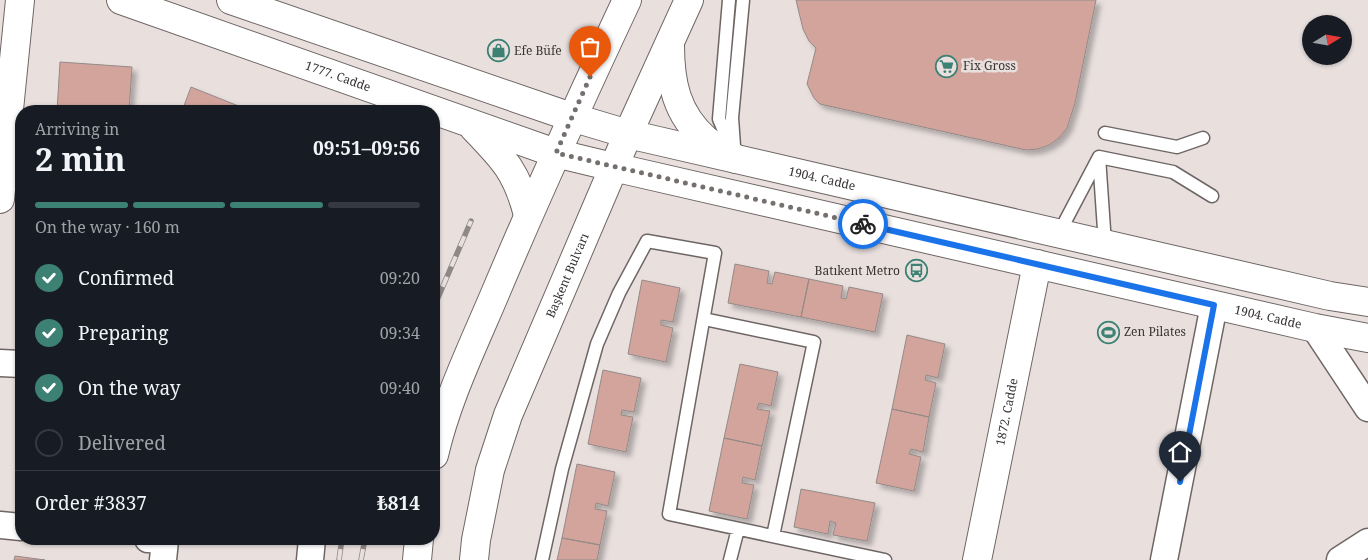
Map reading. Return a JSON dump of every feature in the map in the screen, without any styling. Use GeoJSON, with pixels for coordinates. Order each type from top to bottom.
{"type":"FeatureCollection","features":[{"type":"Feature","properties":{"kind":"main road"},"geometry":{"type":"LineString","coordinates":[[0,199],[20,0]]}},
{"type":"Feature","properties":{"kind":"main road","name":"1777. Cadde"},"geometry":{"type":"LineString","coordinates":[[120,0],[418,105]]}},
{"type":"Feature","properties":{"kind":"main road"},"geometry":{"type":"LineString","coordinates":[[231,0],[571,117]]}},
{"type":"Feature","properties":{"kind":"main road"},"geometry":{"type":"LineString","coordinates":[[440,434],[458,381],[528,215],[571,117],[628,0]]}},
{"type":"Feature","properties":{"kind":"main road","name":"Başkent Bulvarı"},"geometry":{"type":"LineString","coordinates":[[474,560],[476,540],[490,470],[508,415],[613,167],[689,0]]}},
{"type":"Feature","properties":{"kind":"main road"},"geometry":{"type":"LineString","coordinates":[[670,42],[670,67],[674,90],[683,115],[695,130],[708,141],[736,159]]}},
{"type":"Feature","properties":{"kind":"main road","name":"1777. Cadde"},"geometry":{"type":"LineString","coordinates":[[440,113],[556,153],[613,167]]}},
{"type":"Feature","properties":{"kind":"main road","name":"1904. Cadde"},"geometry":{"type":"LineString","coordinates":[[571,117],[628,134],[1330,296],[1368,302]]}},
{"type":"Feature","properties":{"kind":"main road"},"geometry":{"type":"LineString","coordinates":[[469,123],[499,154],[517,179],[528,215]]}},
{"type":"Feature","properties":{"kind":"main road","name":"1904. Cadde"},"geometry":{"type":"LineString","coordinates":[[613,167],[1315,328],[1368,338]]}},
{"type":"Feature","properties":{"kind":"main road","name":"1872. Cadde"},"geometry":{"type":"LineString","coordinates":[[977,560],[1037,264]]}},
{"type":"Feature","properties":{"kind":"main road"},"geometry":{"type":"LineString","coordinates":[[416,560],[418,545]]}},
{"type":"Feature","properties":{"kind":"street"},"geometry":{"type":"LineString","coordinates":[[1164,560],[1214,305]]}},
{"type":"Feature","properties":{"kind":"street"},"geometry":{"type":"LineString","coordinates":[[1315,328],[1368,408]]}},
{"type":"Feature","properties":{"kind":"street"},"geometry":{"type":"LineString","coordinates":[[0,363],[15,364]]}},
{"type":"Feature","properties":{"kind":"street"},"geometry":{"type":"LineString","coordinates":[[0,525],[15,526]]}},
{"type":"Feature","properties":{"kind":"street"},"geometry":{"type":"LineString","coordinates":[[1340,560],[1368,542]]}},
{"type":"Feature","properties":{"kind":"street"},"geometry":{"type":"LineString","coordinates":[[163,560],[164,545]]}},
{"type":"Feature","properties":{"kind":"street"},"geometry":{"type":"LineString","coordinates":[[310,560],[311,545]]}},
{"type":"Feature","properties":{"kind":"lane"},"geometry":{"type":"LineString","coordinates":[[729,0],[719,119],[736,159]]}},
{"type":"Feature","properties":{"kind":"lane"},"geometry":{"type":"LineString","coordinates":[[736,159],[732,118],[743,0]]}},
{"type":"Feature","properties":{"kind":"lane"},"geometry":{"type":"LineString","coordinates":[[1105,133],[1177,147],[1203,138]]}},
{"type":"Feature","properties":{"kind":"lane"},"geometry":{"type":"LineString","coordinates":[[1099,158],[1173,172],[1212,196]]}},
{"type":"Feature","properties":{"kind":"lane"},"geometry":{"type":"LineString","coordinates":[[1059,233],[1099,158]]}},
{"type":"Feature","properties":{"kind":"lane"},"geometry":{"type":"LineString","coordinates":[[1099,158],[1105,244]]}},
{"type":"Feature","properties":{"kind":"lane"},"geometry":{"type":"LineString","coordinates":[[542,560],[562,469],[597,344],[619,293],[647,241],[715,253],[669,514],[885,560]]}},
{"type":"Feature","properties":{"kind":"lane"},"geometry":{"type":"LineString","coordinates":[[704,319],[814,342],[773,536]]}},
{"type":"Feature","properties":{"kind":"lane"},"geometry":{"type":"LineString","coordinates":[[730,560],[738,529]]}},
{"type":"Feature","properties":{"kind":"building","name":"Fix Gross"},"geometry":{"type":"Polygon","coordinates":[[[796,0],[1096,0],[1075,103],[1067,128],[1059,138],[1049,145],[1038,149],[1026,150],[820,104],[814,98],[807,84],[816,48],[809,41],[803,29],[796,0]]]}},
{"type":"Feature","properties":{"kind":"building"},"geometry":{"type":"Polygon","coordinates":[[[60,62],[132,67],[129,105],[57,105],[60,62]]]}},
{"type":"Feature","properties":{"kind":"building"},"geometry":{"type":"Polygon","coordinates":[[[191,87],[236,105],[184,105],[191,87]]]}},
{"type":"Feature","properties":{"kind":"building"},"geometry":{"type":"Polygon","coordinates":[[[735,264],[769,271],[767,283],[772,284],[775,272],[809,279],[801,317],[728,303],[735,264]]]}},
{"type":"Feature","properties":{"kind":"building"},"geometry":{"type":"Polygon","coordinates":[[[809,279],[843,286],[841,298],[846,299],[849,287],[883,294],[875,332],[801,317],[809,279]]]}},
{"type":"Feature","properties":{"kind":"building"},"geometry":{"type":"Polygon","coordinates":[[[642,280],[680,288],[673,322],[661,320],[661,325],[673,328],[666,362],[628,354],[642,280]]]}},
{"type":"Feature","properties":{"kind":"building"},"geometry":{"type":"Polygon","coordinates":[[[907,335],[945,344],[938,378],[926,375],[925,380],[936,383],[929,417],[892,409],[907,335]]]}},
{"type":"Feature","properties":{"kind":"building"},"geometry":{"type":"Polygon","coordinates":[[[740,364],[778,372],[771,406],[759,403],[757,409],[770,411],[762,446],[724,438],[740,364]]]}},
{"type":"Feature","properties":{"kind":"building"},"geometry":{"type":"Polygon","coordinates":[[[603,370],[641,378],[634,412],[622,410],[621,415],[633,417],[626,452],[588,444],[603,370]]]}},
{"type":"Feature","properties":{"kind":"building"},"geometry":{"type":"Polygon","coordinates":[[[892,409],[929,417],[923,452],[911,449],[909,454],[921,457],[914,491],[876,483],[892,409]]]}},
{"type":"Feature","properties":{"kind":"building"},"geometry":{"type":"Polygon","coordinates":[[[724,438],[762,446],[755,480],[743,477],[742,483],[754,485],[747,519],[709,511],[724,438]]]}},
{"type":"Feature","properties":{"kind":"building"},"geometry":{"type":"Polygon","coordinates":[[[577,464],[615,472],[608,506],[596,503],[595,509],[607,511],[600,545],[562,538],[577,464]]]}},
{"type":"Feature","properties":{"kind":"building"},"geometry":{"type":"Polygon","coordinates":[[[801,489],[875,503],[867,541],[833,535],[836,523],[830,521],[828,534],[794,527],[801,489]]]}},
{"type":"Feature","properties":{"kind":"building"},"geometry":{"type":"Polygon","coordinates":[[[562,538],[600,545],[597,560],[557,560],[562,538]]]}},
{"type":"Feature","properties":{"kind":"building"},"geometry":{"type":"Polygon","coordinates":[[[15,556],[45,560],[14,560],[15,556]]]}},
{"type":"Feature","properties":{"kind":"railway"},"geometry":{"type":"LineString","coordinates":[[440,293],[471,221]]}},
{"type":"Feature","properties":{"kind":"railway"},"geometry":{"type":"LineString","coordinates":[[339,560],[341,545]]}},
{"type":"Feature","properties":{"kind":"railway"},"geometry":{"type":"LineString","coordinates":[[361,560],[364,545]]}},
{"type":"Feature","properties":{"kind":"way so far"},"geometry":{"type":"LineString","coordinates":[[590,77],[556,153],[863,224]]}},
{"type":"Feature","properties":{"kind":"place","name":"Efe Büfe"},"geometry":{"type":"Point","coordinates":[498,51]}},
{"type":"Feature","properties":{"kind":"place","name":"Fix Gross"},"geometry":{"type":"Point","coordinates":[947,66]}},
{"type":"Feature","properties":{"kind":"place","name":"Batıkent Metro"},"geometry":{"type":"Point","coordinates":[916,271]}},
{"type":"Feature","properties":{"kind":"place","name":"Zen Pilates"},"geometry":{"type":"Point","coordinates":[1108,332]}},
{"type":"Feature","properties":{"kind":"route"},"geometry":{"type":"LineString","coordinates":[[863,224],[1214,305],[1180,482]]}}]}
